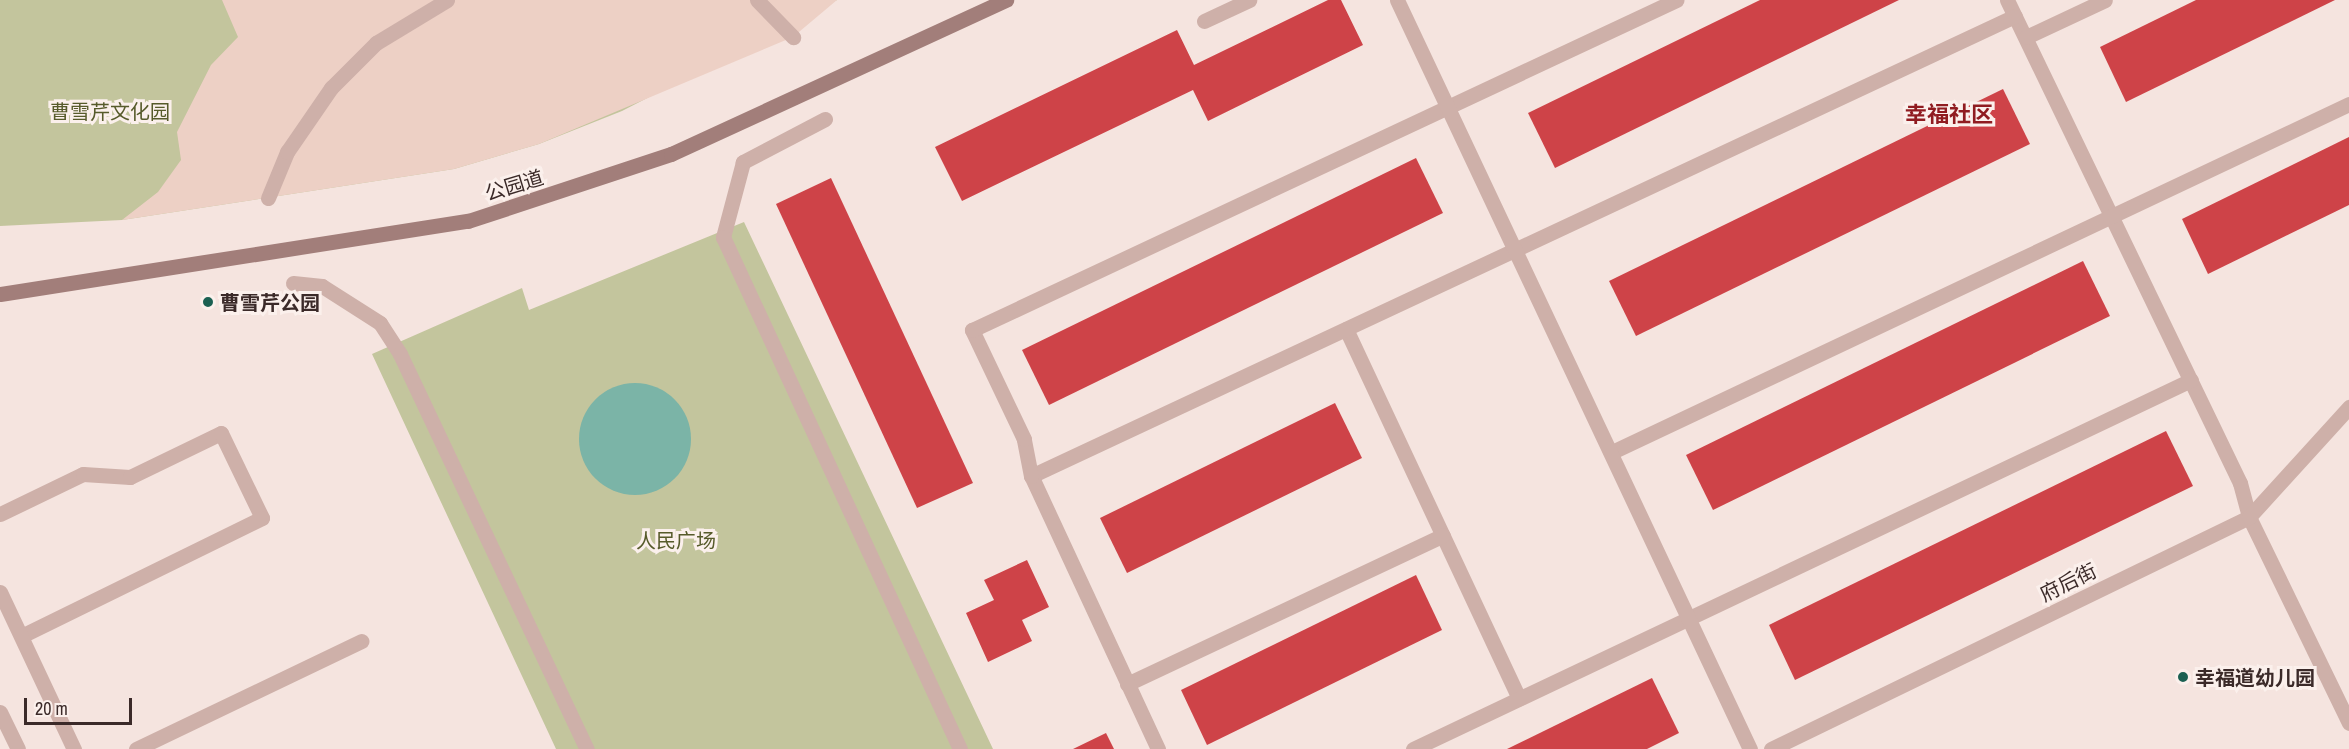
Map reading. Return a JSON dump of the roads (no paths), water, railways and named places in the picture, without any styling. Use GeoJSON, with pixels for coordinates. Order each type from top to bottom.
{"type":"FeatureCollection","features":[{"type":"Feature","properties":{"kind":"main road","name":"公园道"},"geometry":{"type":"LineString","coordinates":[[0,294],[468,221],[671,154],[1006,0]]}},
{"type":"Feature","properties":{"kind":"street"},"geometry":{"type":"LineString","coordinates":[[268,198],[287,152],[331,88],[375,43],[447,0]]}},
{"type":"Feature","properties":{"kind":"street"},"geometry":{"type":"LineString","coordinates":[[757,0],[793,37]]}},
{"type":"Feature","properties":{"kind":"street"},"geometry":{"type":"LineString","coordinates":[[1204,21],[1249,0]]}},
{"type":"Feature","properties":{"kind":"street"},"geometry":{"type":"LineString","coordinates":[[1397,0],[1750,749]]}},
{"type":"Feature","properties":{"kind":"street"},"geometry":{"type":"LineString","coordinates":[[1158,749],[1031,476],[1024,439],[972,330],[1676,0]]}},
{"type":"Feature","properties":{"kind":"street"},"geometry":{"type":"LineString","coordinates":[[2007,0],[2113,215],[2240,483],[2249,517],[2349,723]]}},
{"type":"Feature","properties":{"kind":"street"},"geometry":{"type":"LineString","coordinates":[[2026,37],[2105,0]]}},
{"type":"Feature","properties":{"kind":"street"},"geometry":{"type":"LineString","coordinates":[[1031,476],[2015,16]]}},
{"type":"Feature","properties":{"kind":"street"},"geometry":{"type":"LineString","coordinates":[[1611,452],[2349,104]]}},
{"type":"Feature","properties":{"kind":"street"},"geometry":{"type":"LineString","coordinates":[[825,119],[743,162],[723,237],[960,749]]}},
{"type":"Feature","properties":{"kind":"street"},"geometry":{"type":"LineString","coordinates":[[293,283],[322,286],[380,322],[390,338],[587,749]]}},
{"type":"Feature","properties":{"kind":"street"},"geometry":{"type":"LineString","coordinates":[[1346,329],[1519,698]]}},
{"type":"Feature","properties":{"kind":"street"},"geometry":{"type":"LineString","coordinates":[[1413,749],[2191,380]]}},
{"type":"Feature","properties":{"kind":"street","name":"府后街"},"geometry":{"type":"LineString","coordinates":[[1771,749],[2249,517],[2349,407]]}},
{"type":"Feature","properties":{"kind":"street"},"geometry":{"type":"LineString","coordinates":[[0,514],[83,474],[130,477],[221,433],[262,518],[21,636]]}},
{"type":"Feature","properties":{"kind":"street"},"geometry":{"type":"LineString","coordinates":[[1127,684],[1443,535]]}},
{"type":"Feature","properties":{"kind":"street"},"geometry":{"type":"LineString","coordinates":[[0,592],[75,749]]}},
{"type":"Feature","properties":{"kind":"street"},"geometry":{"type":"LineString","coordinates":[[136,749],[361,641]]}},
{"type":"Feature","properties":{"kind":"street"},"geometry":{"type":"LineString","coordinates":[[0,712],[18,749]]}},
{"type":"Feature","properties":{"kind":"water"},"geometry":{"type":"Polygon","coordinates":[[[635,383],[657,387],[675,399],[687,417],[691,439],[687,461],[675,479],[657,491],[635,495],[613,491],[595,479],[583,461],[579,439],[583,417],[595,399],[613,387],[635,383]]]}},
{"type":"Feature","properties":{"kind":"place","name":"曹雪芹公园"},"geometry":{"type":"Point","coordinates":[208,302]}},
{"type":"Feature","properties":{"kind":"place","name":"幸福道幼儿园"},"geometry":{"type":"Point","coordinates":[2183,677]}},
{"type":"Feature","properties":{"kind":"district","name":"幸福社区"},"geometry":{"type":"Point","coordinates":[1949,115]}},
{"type":"Feature","properties":{"kind":"park label","name":"曹雪芹文化园"},"geometry":{"type":"Point","coordinates":[110,111]}},
{"type":"Feature","properties":{"kind":"park label","name":"人民广场"},"geometry":{"type":"Point","coordinates":[676,540]}}]}
